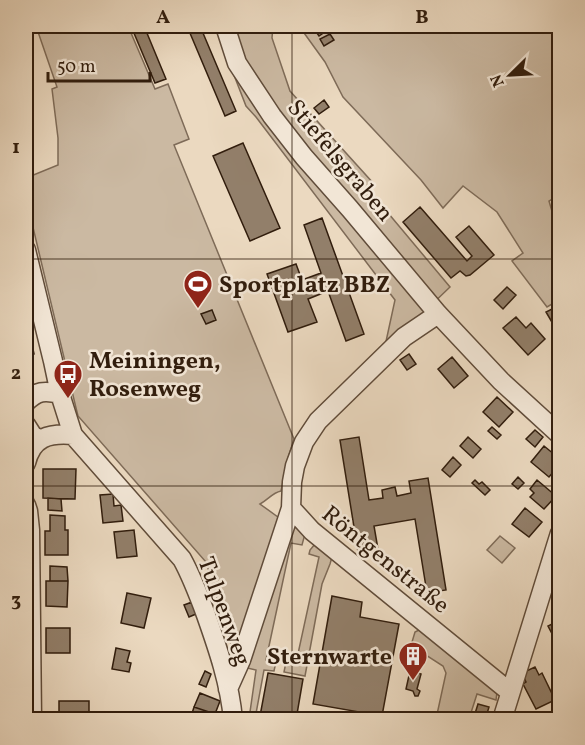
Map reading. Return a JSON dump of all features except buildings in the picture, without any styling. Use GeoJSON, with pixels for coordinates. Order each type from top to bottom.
{"type":"FeatureCollection","features":[{"type":"Feature","properties":{"kind":"street","name":"Stiefelsgraben"},"geometry":{"type":"LineString","coordinates":[[225,26],[237,63],[272,116],[304,157],[438,314],[501,381],[560,435]]}},
{"type":"Feature","properties":{"kind":"street"},"geometry":{"type":"LineString","coordinates":[[26,250],[60,393],[73,435],[56,434],[40,440],[27,455],[26,463]]}},
{"type":"Feature","properties":{"kind":"street","name":"Röntgenstraße"},"geometry":{"type":"LineString","coordinates":[[438,314],[404,337],[311,430],[295,466],[291,508],[312,531],[508,709],[556,562],[560,533]]}},
{"type":"Feature","properties":{"kind":"street"},"geometry":{"type":"LineString","coordinates":[[26,402],[39,392],[60,393]]}},
{"type":"Feature","properties":{"kind":"street"},"geometry":{"type":"LineString","coordinates":[[26,425],[33,436],[40,440]]}},
{"type":"Feature","properties":{"kind":"street","name":"Tulpenweg"},"geometry":{"type":"LineString","coordinates":[[73,435],[182,559],[191,574],[214,637],[228,689]]}},
{"type":"Feature","properties":{"kind":"street"},"geometry":{"type":"LineString","coordinates":[[26,506],[30,530],[32,720]]}},
{"type":"Feature","properties":{"kind":"street","name":"Tulpenweg"},"geometry":{"type":"LineString","coordinates":[[228,689],[241,660],[291,508]]}},
{"type":"Feature","properties":{"kind":"street"},"geometry":{"type":"LineString","coordinates":[[228,689],[233,720]]}},
{"type":"Feature","properties":{"kind":"shaded area"},"geometry":{"type":"Polygon","coordinates":[[[36,26],[128,26],[155,89],[168,84],[189,139],[174,145],[294,439],[281,491],[260,504],[282,520],[236,661],[206,562],[78,416],[26,198],[26,178],[58,165],[58,138],[52,89],[57,87],[36,26]]]}},
{"type":"Feature","properties":{"kind":"shaded area"},"geometry":{"type":"Polygon","coordinates":[[[215,26],[273,26],[272,38],[290,91],[374,184],[368,189],[450,287],[385,346],[395,300],[246,106],[215,26]]]}},
{"type":"Feature","properties":{"kind":"shaded area"},"geometry":{"type":"Polygon","coordinates":[[[299,26],[559,26],[559,195],[549,201],[559,235],[559,300],[547,307],[512,261],[523,253],[497,212],[463,186],[443,208],[421,180],[343,97],[325,62],[299,26]]]}},
{"type":"Feature","properties":{"kind":"shaded area"},"geometry":{"type":"Polygon","coordinates":[[[297,525],[305,534],[302,545],[291,543],[266,660],[276,662],[274,671],[264,670],[255,719],[252,719],[250,712],[256,670],[243,667],[290,526],[297,525]]]}},
{"type":"Feature","properties":{"kind":"shaded area"},"geometry":{"type":"Polygon","coordinates":[[[500,536],[515,548],[502,563],[487,550],[500,536]]]}},
{"type":"Feature","properties":{"kind":"shaded area"},"geometry":{"type":"Polygon","coordinates":[[[315,544],[332,557],[322,584],[305,676],[284,672],[286,662],[296,663],[319,557],[309,554],[315,544]]]}},
{"type":"Feature","properties":{"kind":"shaded area"},"geometry":{"type":"Polygon","coordinates":[[[421,629],[497,692],[496,700],[477,694],[469,719],[436,719],[446,673],[443,666],[421,652],[412,642],[415,632],[421,629]]]}},
{"type":"Feature","properties":{"kind":"place","name":"Sportplatz BBZ"},"geometry":{"type":"Point","coordinates":[198,310]}},
{"type":"Feature","properties":{"kind":"place","name":"Meiningen, Rosenweg"},"geometry":{"type":"Point","coordinates":[68,400]}},
{"type":"Feature","properties":{"kind":"place","name":"Sternwarte"},"geometry":{"type":"Point","coordinates":[413,682]}}]}
